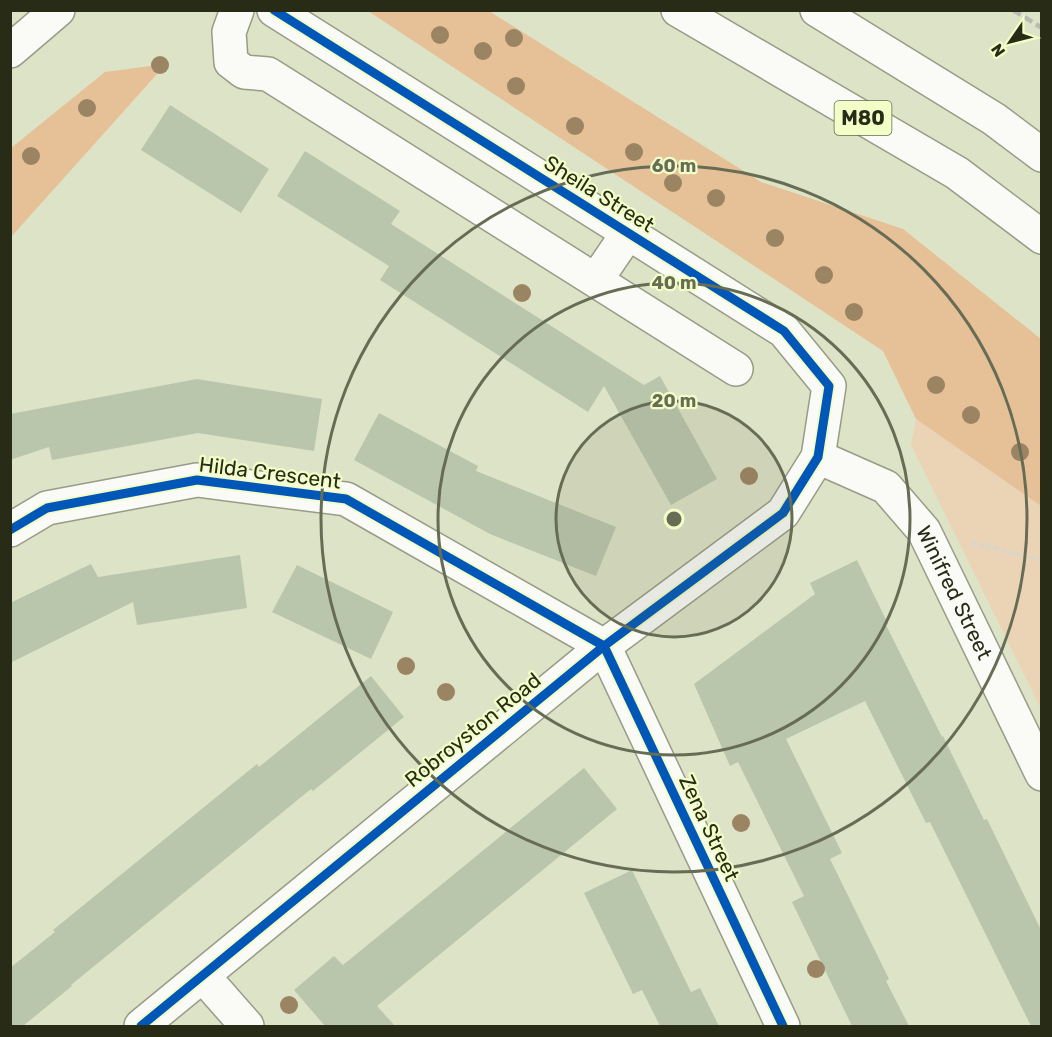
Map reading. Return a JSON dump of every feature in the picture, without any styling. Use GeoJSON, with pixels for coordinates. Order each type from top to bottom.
{"type":"FeatureCollection","features":[{"type":"Feature","properties":{"kind":"main road"},"geometry":{"type":"LineString","coordinates":[[10,51],[58,10]]}},
{"type":"Feature","properties":{"kind":"main road"},"geometry":{"type":"LineString","coordinates":[[237,10],[229,32],[231,62],[244,72],[268,74],[736,369]]}},
{"type":"Feature","properties":{"kind":"main road","name":"Sheila Street"},"geometry":{"type":"LineString","coordinates":[[274,10],[784,331],[829,386],[818,457]]}},
{"type":"Feature","properties":{"kind":"main road","name":"M80"},"geometry":{"type":"LineString","coordinates":[[678,10],[957,173],[1041,237]]}},
{"type":"Feature","properties":{"kind":"main road"},"geometry":{"type":"LineString","coordinates":[[817,10],[994,119],[1041,155]]}},
{"type":"Feature","properties":{"kind":"main road"},"geometry":{"type":"LineString","coordinates":[[596,280],[627,233]]}},
{"type":"Feature","properties":{"kind":"main road","name":"Winifred Street"},"geometry":{"type":"LineString","coordinates":[[818,457],[886,487],[924,531],[1041,774]]}},
{"type":"Feature","properties":{"kind":"main road","name":"Robroyston Road"},"geometry":{"type":"LineString","coordinates":[[141,1026],[604,646],[783,513],[818,457]]}},
{"type":"Feature","properties":{"kind":"main road","name":"Hilda Crescent"},"geometry":{"type":"LineString","coordinates":[[10,530],[47,508],[197,480],[346,499],[604,646]]}},
{"type":"Feature","properties":{"kind":"main road","name":"Zena Street"},"geometry":{"type":"LineString","coordinates":[[604,646],[783,1026]]}},
{"type":"Feature","properties":{"kind":"main road"},"geometry":{"type":"LineString","coordinates":[[203,976],[247,1026]]}},
{"type":"Feature","properties":{"kind":"path"},"geometry":{"type":"LineString","coordinates":[[924,531],[1041,560]]}},
{"type":"Feature","properties":{"kind":"shaded area"},"geometry":{"type":"Polygon","coordinates":[[[368,11],[489,11],[761,182],[903,229],[1041,339],[1041,506],[916,419],[883,351],[368,11]]]}},
{"type":"Feature","properties":{"kind":"shaded area"},"geometry":{"type":"Polygon","coordinates":[[[166,64],[11,237],[11,148],[105,72],[166,64]]]}},
{"type":"Feature","properties":{"kind":"shaded area"},"geometry":{"type":"Polygon","coordinates":[[[916,419],[1041,506],[1041,709],[911,445],[916,419]]]}},
{"type":"Feature","properties":{"kind":"building"},"geometry":{"type":"Polygon","coordinates":[[[170,105],[269,169],[241,213],[141,150],[170,105]]]}},
{"type":"Feature","properties":{"kind":"building"},"geometry":{"type":"Polygon","coordinates":[[[305,151],[400,211],[391,224],[644,385],[660,376],[717,479],[671,505],[604,386],[588,412],[380,280],[389,266],[277,196],[305,151]]]}},
{"type":"Feature","properties":{"kind":"building"},"geometry":{"type":"Polygon","coordinates":[[[197,379],[322,399],[314,451],[198,433],[52,460],[49,447],[10,460],[10,414],[197,379]]]}},
{"type":"Feature","properties":{"kind":"building"},"geometry":{"type":"Polygon","coordinates":[[[379,413],[478,466],[476,471],[616,527],[596,576],[490,534],[354,460],[379,413]]]}},
{"type":"Feature","properties":{"kind":"building"},"geometry":{"type":"Polygon","coordinates":[[[240,555],[247,608],[137,625],[133,602],[10,663],[10,603],[91,564],[98,577],[240,555]]]}},
{"type":"Feature","properties":{"kind":"building"},"geometry":{"type":"Polygon","coordinates":[[[857,560],[888,624],[886,625],[984,820],[987,819],[1041,930],[1041,1026],[1031,1026],[930,822],[926,823],[865,701],[786,739],[842,853],[830,859],[889,979],[886,981],[909,1026],[852,1026],[792,902],[804,896],[738,762],[730,766],[694,684],[815,594],[810,583],[857,560]]]}},
{"type":"Feature","properties":{"kind":"building"},"geometry":{"type":"Polygon","coordinates":[[[297,565],[393,612],[371,659],[272,612],[297,565]]]}},
{"type":"Feature","properties":{"kind":"building"},"geometry":{"type":"Polygon","coordinates":[[[371,676],[404,717],[313,791],[311,789],[23,1026],[10,1026],[10,968],[55,932],[53,930],[257,764],[259,767],[371,676]]]}},
{"type":"Feature","properties":{"kind":"building"},"geometry":{"type":"Polygon","coordinates":[[[584,768],[617,809],[377,1006],[395,1026],[325,1026],[294,990],[334,956],[343,965],[584,768]]]}},
{"type":"Feature","properties":{"kind":"building"},"geometry":{"type":"Polygon","coordinates":[[[632,870],[691,992],[700,988],[719,1026],[660,1026],[642,990],[633,994],[584,893],[632,870]]]}},
{"type":"Feature","properties":{"kind":"railway"},"geometry":{"type":"LineString","coordinates":[[1013,10],[1042,28]]}},
{"type":"Feature","properties":{"kind":"cycle path"},"geometry":{"type":"LineString","coordinates":[[141,1026],[604,646],[783,513],[818,457],[829,386],[784,331],[274,10]]}},
{"type":"Feature","properties":{"kind":"cycle path"},"geometry":{"type":"LineString","coordinates":[[10,530],[47,508],[197,480],[346,499],[604,646],[783,1026]]}}]}
